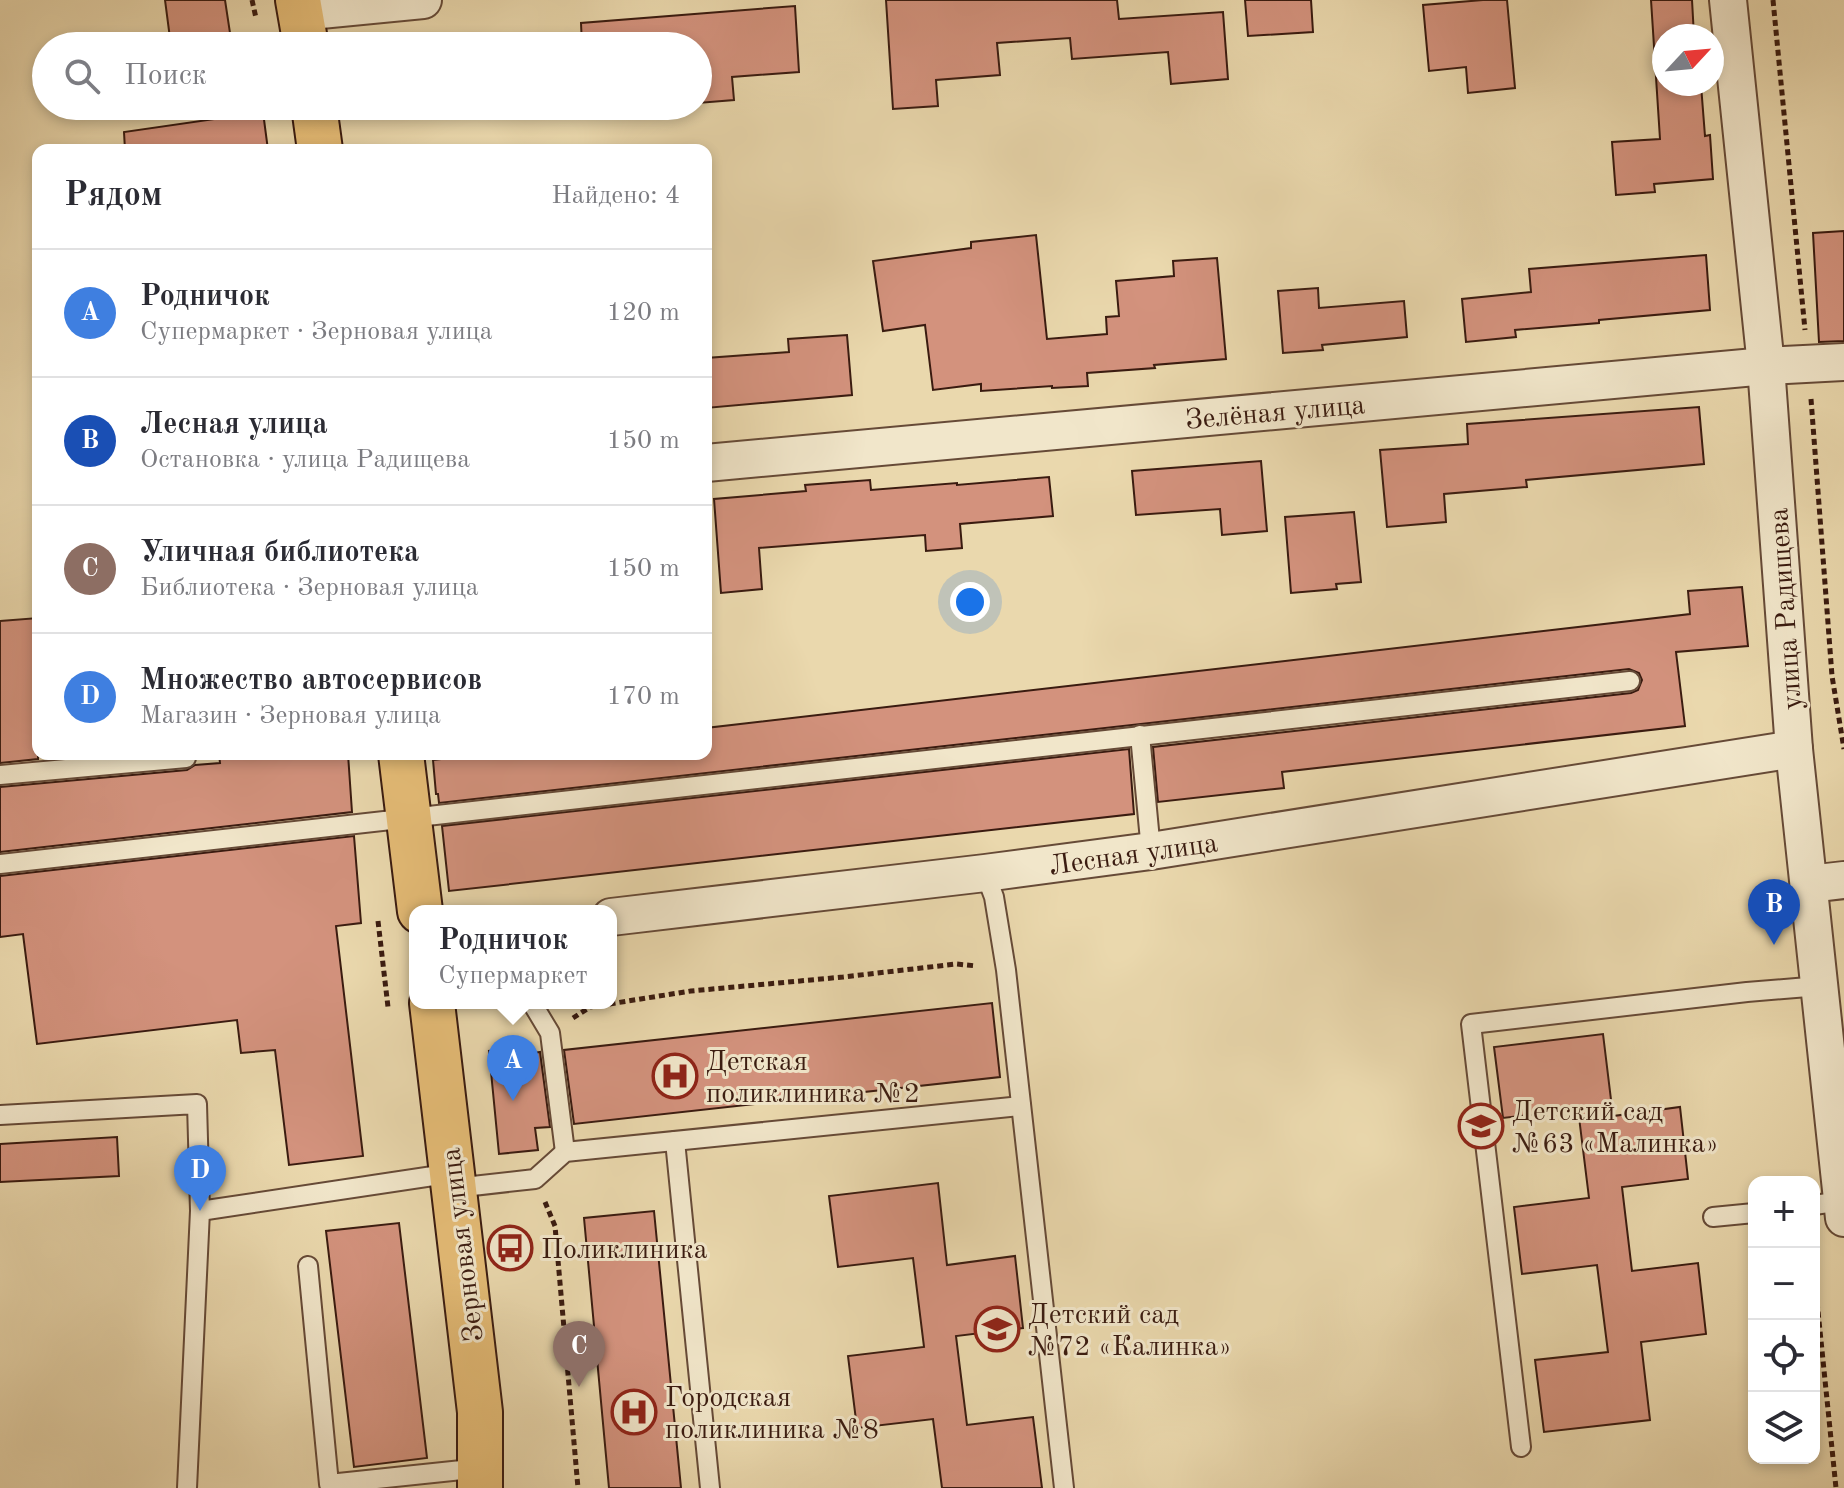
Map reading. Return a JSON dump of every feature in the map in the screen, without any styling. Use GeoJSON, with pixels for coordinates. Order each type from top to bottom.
{"type":"FeatureCollection","features":[{"type":"Feature","properties":{"kind":"main road"},"geometry":{"type":"LineString","coordinates":[[316,120],[319,144]]}},
{"type":"Feature","properties":{"kind":"main road"},"geometry":{"type":"LineString","coordinates":[[402,760],[419,905]]}},
{"type":"Feature","properties":{"kind":"main road","name":"Зерновая улица"},"geometry":{"type":"LineString","coordinates":[[433,1009],[480,1412],[481,1478]]}},
{"type":"Feature","properties":{"kind":"street"},"geometry":{"type":"LineString","coordinates":[[301,19],[423,0]]}},
{"type":"Feature","properties":{"kind":"street","name":"улица Радищева"},"geometry":{"type":"LineString","coordinates":[[1728,0],[1766,366],[1794,749],[1820,986],[1835,1049],[1833,1208]]}},
{"type":"Feature","properties":{"kind":"street","name":"Зелёная улица"},"geometry":{"type":"LineString","coordinates":[[712,462],[1766,366],[1844,362]]}},
{"type":"Feature","properties":{"kind":"street","name":"Лесная улица"},"geometry":{"type":"LineString","coordinates":[[617,916],[1151,851],[1794,749]]}},
{"type":"Feature","properties":{"kind":"street"},"geometry":{"type":"LineString","coordinates":[[1809,884],[1844,880]]}},
{"type":"Feature","properties":{"kind":"lane"},"geometry":{"type":"LineString","coordinates":[[0,864],[1630,681]]}},
{"type":"Feature","properties":{"kind":"lane"},"geometry":{"type":"LineString","coordinates":[[1140,735],[1151,851]]}},
{"type":"Feature","properties":{"kind":"lane"},"geometry":{"type":"LineString","coordinates":[[0,775],[164,760]]}},
{"type":"Feature","properties":{"kind":"lane"},"geometry":{"type":"LineString","coordinates":[[985,873],[994,897],[1006,970],[1064,1488]]}},
{"type":"Feature","properties":{"kind":"lane"},"geometry":{"type":"LineString","coordinates":[[1521,1447],[1471,1024],[1820,986]]}},
{"type":"Feature","properties":{"kind":"lane"},"geometry":{"type":"LineString","coordinates":[[536,1009],[550,1033],[565,1152]]}},
{"type":"Feature","properties":{"kind":"lane"},"geometry":{"type":"LineString","coordinates":[[0,1115],[197,1104],[200,1211],[187,1488]]}},
{"type":"Feature","properties":{"kind":"lane"},"geometry":{"type":"LineString","coordinates":[[200,1211],[454,1180],[535,1179],[565,1152],[1021,1106]]}},
{"type":"Feature","properties":{"kind":"lane"},"geometry":{"type":"LineString","coordinates":[[675,1141],[710,1488]]}},
{"type":"Feature","properties":{"kind":"lane"},"geometry":{"type":"LineString","coordinates":[[1713,1217],[1748,1214]]}},
{"type":"Feature","properties":{"kind":"lane"},"geometry":{"type":"LineString","coordinates":[[308,1266],[329,1484],[481,1478]]}},
{"type":"Feature","properties":{"kind":"path"},"geometry":{"type":"LineString","coordinates":[[617,1003],[691,991],[956,964],[1006,970]]}},
{"type":"Feature","properties":{"kind":"path"},"geometry":{"type":"LineString","coordinates":[[550,1033],[587,1009]]}},
{"type":"Feature","properties":{"kind":"path"},"geometry":{"type":"LineString","coordinates":[[535,1179],[555,1226],[578,1488]]}},
{"type":"Feature","properties":{"kind":"path"},"geometry":{"type":"LineString","coordinates":[[1819,1320],[1836,1488]]}},
{"type":"Feature","properties":{"kind":"building"},"geometry":{"type":"Polygon","coordinates":[[[165,0],[225,0],[230,32],[169,32],[165,0]]]}},
{"type":"Feature","properties":{"kind":"building"},"geometry":{"type":"Polygon","coordinates":[[[886,0],[1117,0],[1119,19],[1223,12],[1228,79],[1171,84],[1168,52],[1072,59],[1070,38],[997,43],[1000,75],[936,80],[938,106],[893,109],[886,0]]]}},
{"type":"Feature","properties":{"kind":"building"},"geometry":{"type":"Polygon","coordinates":[[[1245,0],[1311,0],[1313,32],[1248,36],[1245,0]]]}},
{"type":"Feature","properties":{"kind":"building"},"geometry":{"type":"Polygon","coordinates":[[[1507,0],[1515,88],[1468,93],[1466,67],[1429,71],[1423,5],[1507,0]]]}},
{"type":"Feature","properties":{"kind":"building"},"geometry":{"type":"Polygon","coordinates":[[[1651,0],[1692,0],[1693,24],[1653,24],[1651,0]]]}},
{"type":"Feature","properties":{"kind":"building"},"geometry":{"type":"Polygon","coordinates":[[[795,6],[799,72],[732,77],[734,100],[712,102],[712,32],[581,32],[581,23],[795,6]]]}},
{"type":"Feature","properties":{"kind":"building"},"geometry":{"type":"Polygon","coordinates":[[[1657,96],[1702,96],[1705,136],[1710,135],[1713,179],[1654,184],[1655,192],[1616,195],[1612,142],[1660,139],[1657,96]]]}},
{"type":"Feature","properties":{"kind":"building"},"geometry":{"type":"Polygon","coordinates":[[[207,120],[264,120],[267,144],[125,144],[124,132],[207,120]]]}},
{"type":"Feature","properties":{"kind":"building"},"geometry":{"type":"Polygon","coordinates":[[[1844,231],[1844,341],[1819,342],[1813,233],[1844,231]]]}},
{"type":"Feature","properties":{"kind":"building"},"geometry":{"type":"Polygon","coordinates":[[[1036,235],[1047,339],[1107,334],[1106,317],[1119,316],[1116,281],[1174,276],[1173,261],[1217,258],[1226,359],[1087,373],[1088,386],[981,391],[981,384],[933,390],[925,325],[883,331],[873,261],[971,248],[971,242],[1036,235]]]}},
{"type":"Feature","properties":{"kind":"building"},"geometry":{"type":"Polygon","coordinates":[[[1706,255],[1710,310],[1515,330],[1516,337],[1466,342],[1462,299],[1531,292],[1529,269],[1706,255]]]}},
{"type":"Feature","properties":{"kind":"building"},"geometry":{"type":"Polygon","coordinates":[[[1318,288],[1319,308],[1404,301],[1407,337],[1322,345],[1323,350],[1283,353],[1278,291],[1318,288]]]}},
{"type":"Feature","properties":{"kind":"building"},"geometry":{"type":"Polygon","coordinates":[[[847,335],[852,395],[712,407],[712,358],[789,352],[788,339],[847,335]]]}},
{"type":"Feature","properties":{"kind":"building"},"geometry":{"type":"Polygon","coordinates":[[[1699,407],[1704,464],[1526,480],[1527,487],[1444,494],[1446,522],[1387,527],[1380,450],[1468,444],[1467,424],[1699,407]]]}},
{"type":"Feature","properties":{"kind":"building"},"geometry":{"type":"Polygon","coordinates":[[[1261,461],[1267,531],[1222,535],[1220,509],[1136,515],[1132,471],[1261,461]]]}},
{"type":"Feature","properties":{"kind":"building"},"geometry":{"type":"Polygon","coordinates":[[[1049,477],[1053,516],[960,524],[962,548],[926,551],[925,535],[759,548],[762,589],[721,593],[714,499],[806,491],[805,485],[870,480],[871,490],[1049,477]]]}},
{"type":"Feature","properties":{"kind":"building"},"geometry":{"type":"Polygon","coordinates":[[[1354,512],[1361,582],[1336,584],[1337,589],[1291,593],[1285,517],[1354,512]]]}},
{"type":"Feature","properties":{"kind":"building"},"geometry":{"type":"Polygon","coordinates":[[[1742,587],[1748,646],[1676,652],[1685,726],[1282,772],[1284,788],[1158,802],[1153,747],[1631,693],[1638,690],[1642,680],[1639,673],[1629,669],[439,803],[436,794],[433,760],[712,760],[712,727],[1690,614],[1688,591],[1742,587]]]}},
{"type":"Feature","properties":{"kind":"building"},"geometry":{"type":"Polygon","coordinates":[[[32,618],[32,760],[0,763],[0,621],[32,618]]]}},
{"type":"Feature","properties":{"kind":"building"},"geometry":{"type":"Polygon","coordinates":[[[1129,749],[1134,814],[449,891],[442,826],[1129,749]]]}},
{"type":"Feature","properties":{"kind":"building"},"geometry":{"type":"Polygon","coordinates":[[[220,760],[348,760],[352,812],[0,852],[0,787],[187,770],[195,765],[220,763],[220,760]]]}},
{"type":"Feature","properties":{"kind":"building"},"geometry":{"type":"Polygon","coordinates":[[[354,836],[361,923],[336,926],[363,1156],[289,1165],[275,1050],[241,1053],[237,1020],[37,1044],[23,934],[0,937],[0,876],[354,836]]]}},
{"type":"Feature","properties":{"kind":"building"},"geometry":{"type":"Polygon","coordinates":[[[992,1003],[1000,1077],[574,1124],[564,1050],[992,1003]]]}},
{"type":"Feature","properties":{"kind":"building"},"geometry":{"type":"Polygon","coordinates":[[[1603,1034],[1613,1116],[1680,1107],[1688,1179],[1622,1187],[1632,1271],[1698,1263],[1706,1334],[1641,1342],[1650,1420],[1544,1432],[1535,1360],[1608,1352],[1597,1265],[1522,1274],[1514,1207],[1589,1198],[1578,1109],[1503,1118],[1494,1047],[1603,1034]]]}},
{"type":"Feature","properties":{"kind":"building"},"geometry":{"type":"Polygon","coordinates":[[[527,1047],[528,1054],[540,1052],[550,1127],[535,1128],[538,1150],[499,1154],[489,1051],[527,1047]]]}},
{"type":"Feature","properties":{"kind":"building"},"geometry":{"type":"Polygon","coordinates":[[[117,1137],[119,1176],[0,1182],[0,1144],[117,1137]]]}},
{"type":"Feature","properties":{"kind":"building"},"geometry":{"type":"Polygon","coordinates":[[[938,1183],[947,1265],[1015,1256],[1023,1328],[956,1336],[967,1425],[1033,1417],[1042,1488],[942,1488],[933,1419],[857,1428],[848,1356],[924,1347],[913,1258],[838,1267],[829,1196],[938,1183]]]}},
{"type":"Feature","properties":{"kind":"building"},"geometry":{"type":"Polygon","coordinates":[[[654,1211],[681,1488],[609,1488],[584,1218],[654,1211]]]}},
{"type":"Feature","properties":{"kind":"building"},"geometry":{"type":"Polygon","coordinates":[[[399,1223],[427,1458],[354,1467],[326,1231],[399,1223]]]}},
{"type":"Feature","properties":{"kind":"place","name":"Лесная улица"},"geometry":{"type":"Point","coordinates":[1774,945]}},
{"type":"Feature","properties":{"kind":"place","name":"Детская поликлиника №2"},"geometry":{"type":"Point","coordinates":[675,1076]}},
{"type":"Feature","properties":{"kind":"place","name":"Родничок"},"geometry":{"type":"Point","coordinates":[513,1101]}},
{"type":"Feature","properties":{"kind":"place","name":"Детский сад №63 «Малинка»"},"geometry":{"type":"Point","coordinates":[1481,1126]}},
{"type":"Feature","properties":{"kind":"place","name":"Множество автосервисов"},"geometry":{"type":"Point","coordinates":[200,1211]}},
{"type":"Feature","properties":{"kind":"place","name":"Поликлиника"},"geometry":{"type":"Point","coordinates":[510,1248]}},
{"type":"Feature","properties":{"kind":"place","name":"Детский сад №72 «Калинка»"},"geometry":{"type":"Point","coordinates":[997,1329]}},
{"type":"Feature","properties":{"kind":"place","name":"Уличная библиотека"},"geometry":{"type":"Point","coordinates":[579,1387]}},
{"type":"Feature","properties":{"kind":"place","name":"Городская поликлиника №8"},"geometry":{"type":"Point","coordinates":[634,1412]}}]}
